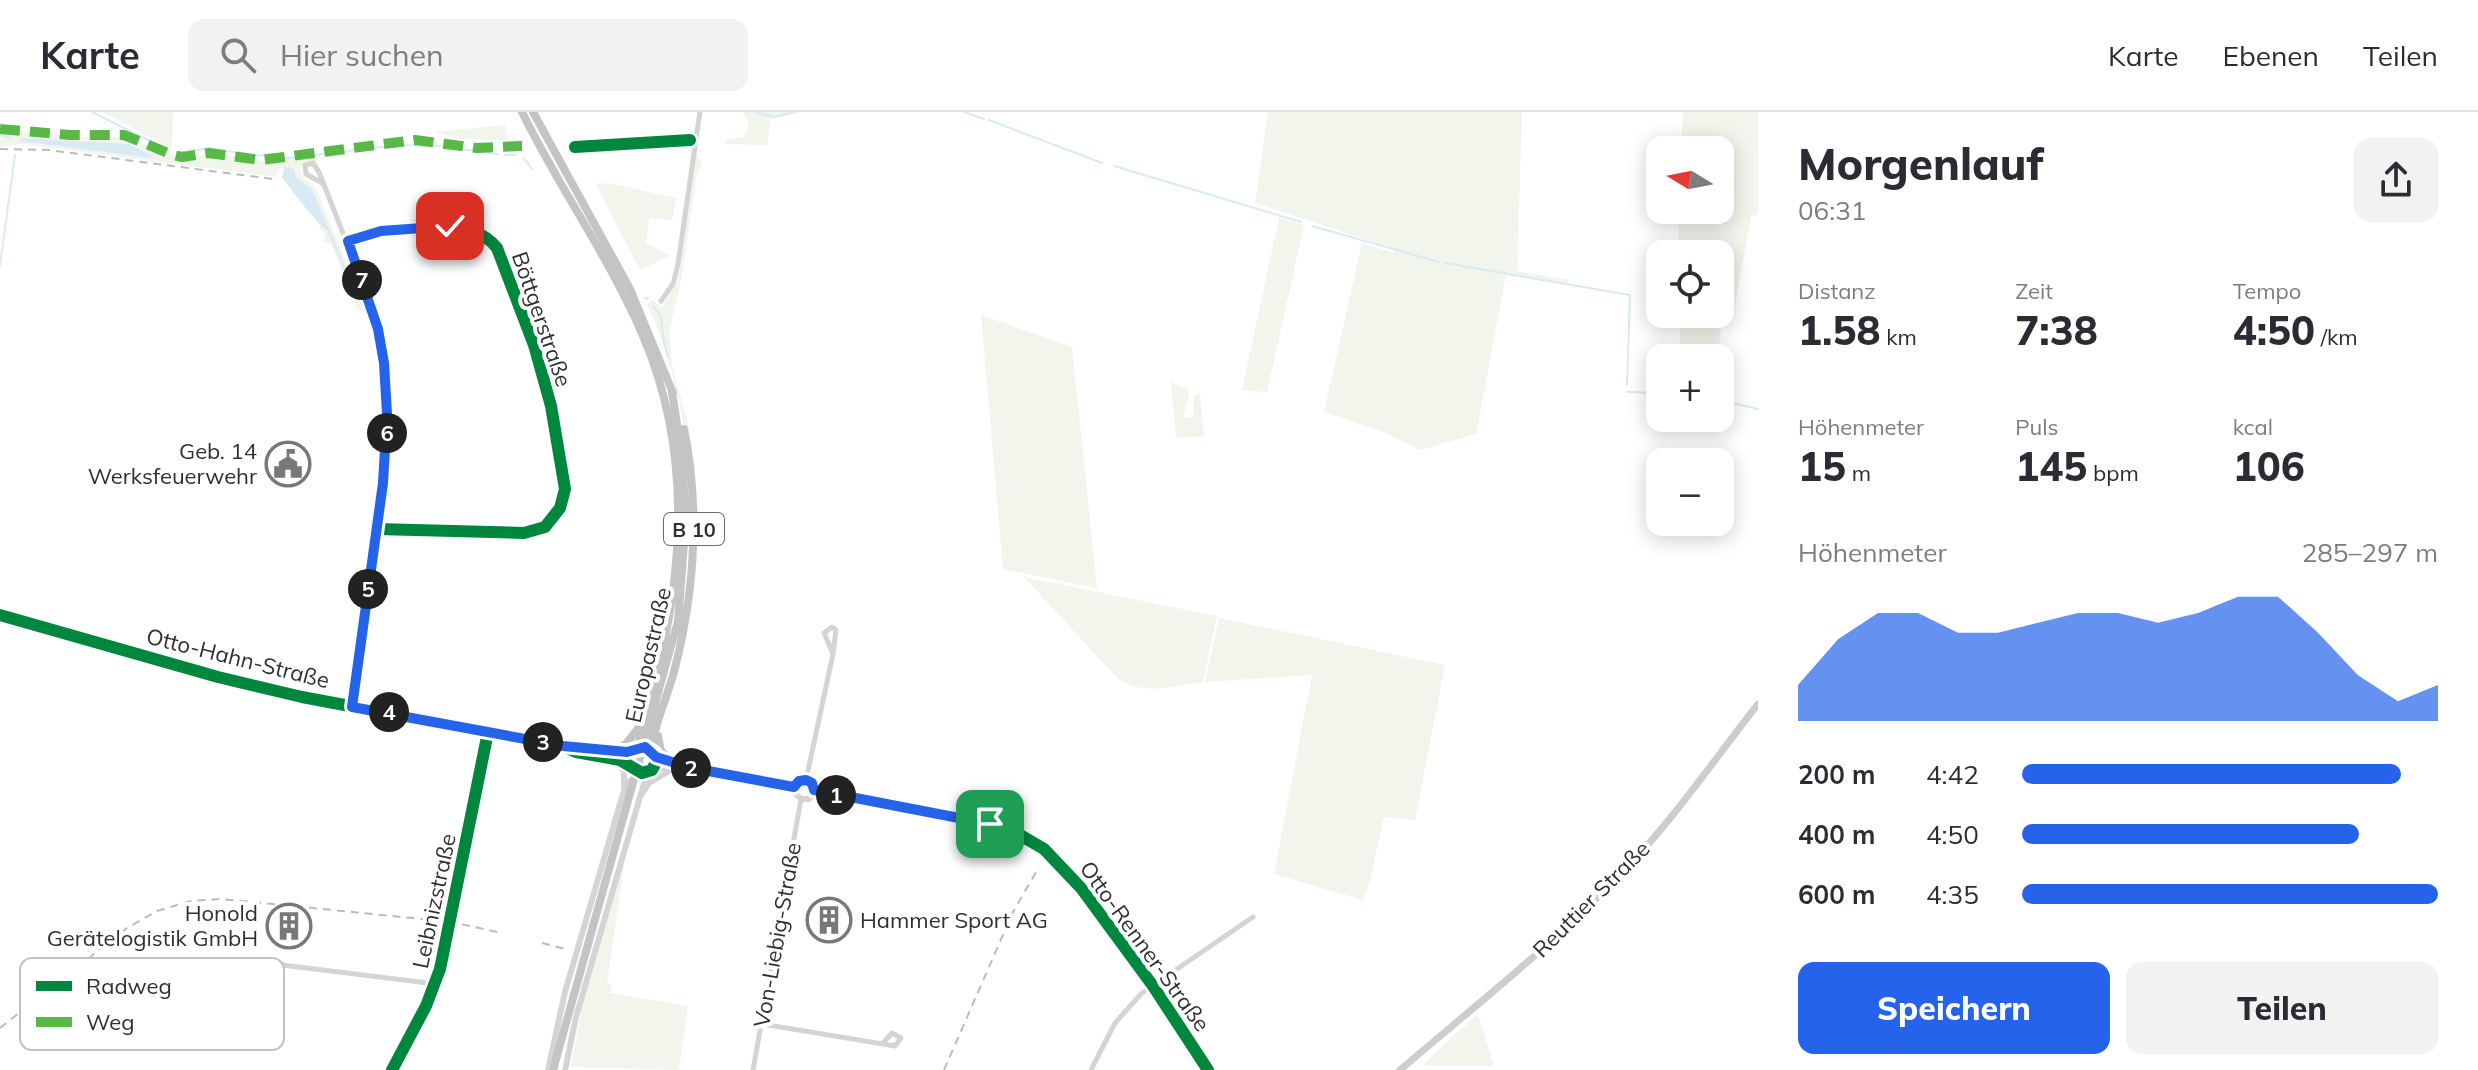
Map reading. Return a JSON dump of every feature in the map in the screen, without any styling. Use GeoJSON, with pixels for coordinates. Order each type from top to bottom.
{"type":"FeatureCollection","features":[{"type":"Feature","properties":{"kind":"highway","name":"B 10"},"geometry":{"type":"LineString","coordinates":[[522,112],[632,313],[669,392]]}},
{"type":"Feature","properties":{"kind":"highway","name":"B 10"},"geometry":{"type":"LineString","coordinates":[[533,112],[636,302],[688,452],[694,553],[684,624],[654,754]]}},
{"type":"Feature","properties":{"kind":"highway","name":"Europastraße"},"geometry":{"type":"LineString","coordinates":[[556,1070],[673,646],[680,606],[686,532],[681,449],[669,392]]}},
{"type":"Feature","properties":{"kind":"highway"},"geometry":{"type":"LineString","coordinates":[[635,750],[670,622],[679,548],[669,392]]}},
{"type":"Feature","properties":{"kind":"highway"},"geometry":{"type":"LineString","coordinates":[[612,754],[632,738],[645,718]]}},
{"type":"Feature","properties":{"kind":"highway","name":"B 10"},"geometry":{"type":"LineString","coordinates":[[661,720],[659,745],[663,755],[674,765]]}},
{"type":"Feature","properties":{"kind":"main road","name":"Reuttier Straße"},"geometry":{"type":"LineString","coordinates":[[1400,1070],[1543,948],[1627,868],[1664,826],[1758,704]]}},
{"type":"Feature","properties":{"kind":"street"},"geometry":{"type":"LineString","coordinates":[[661,301],[673,284],[678,264],[700,112]]}},
{"type":"Feature","properties":{"kind":"street"},"geometry":{"type":"LineString","coordinates":[[575,147],[696,140]]}},
{"type":"Feature","properties":{"kind":"street"},"geometry":{"type":"LineString","coordinates":[[324,184],[372,307],[384,363],[385,461],[352,707]]}},
{"type":"Feature","properties":{"kind":"street","name":"Böttgerstraße"},"geometry":{"type":"LineString","coordinates":[[348,241],[381,231],[450,226],[469,228],[490,240],[497,248],[534,345],[551,406],[565,489],[555,518],[532,532],[377,529]]}},
{"type":"Feature","properties":{"kind":"street","name":"Otto-Hahn-Straße"},"geometry":{"type":"LineString","coordinates":[[0,615],[240,683],[352,707],[612,754],[635,750]]}},
{"type":"Feature","properties":{"kind":"street"},"geometry":{"type":"LineString","coordinates":[[806,780],[833,654],[836,630],[832,627],[825,631],[824,636],[833,654]]}},
{"type":"Feature","properties":{"kind":"street","name":"Leibnizstraße"},"geometry":{"type":"LineString","coordinates":[[392,1070],[436,984],[448,938],[488,732]]}},
{"type":"Feature","properties":{"kind":"street"},"geometry":{"type":"LineString","coordinates":[[622,797],[629,785],[635,750],[645,747],[674,765],[794,787]]}},
{"type":"Feature","properties":{"kind":"street"},"geometry":{"type":"LineString","coordinates":[[556,1070],[565,992],[626,776],[612,754]]}},
{"type":"Feature","properties":{"kind":"street","name":"Otto-Hahn-Straße"},"geometry":{"type":"LineString","coordinates":[[612,754],[632,766]]}},
{"type":"Feature","properties":{"kind":"street"},"geometry":{"type":"LineString","coordinates":[[556,1070],[576,1017],[637,801],[651,771],[654,754]]}},
{"type":"Feature","properties":{"kind":"street"},"geometry":{"type":"LineString","coordinates":[[632,766],[639,772],[674,765]]}},
{"type":"Feature","properties":{"kind":"street"},"geometry":{"type":"LineString","coordinates":[[637,801],[649,783],[674,765]]}},
{"type":"Feature","properties":{"kind":"street"},"geometry":{"type":"LineString","coordinates":[[806,780],[812,783],[814,790],[809,799],[801,799],[794,787],[799,781],[806,780]]}},
{"type":"Feature","properties":{"kind":"street","name":"Otto-Renner-Straße"},"geometry":{"type":"LineString","coordinates":[[814,790],[990,824],[1032,841],[1072,876],[1153,986],[1208,1070]]}},
{"type":"Feature","properties":{"kind":"street","name":"Von-Liebig-Straße"},"geometry":{"type":"LineString","coordinates":[[753,1070],[801,799]]}},
{"type":"Feature","properties":{"kind":"street","name":"Otto-Renner-Straße"},"geometry":{"type":"LineString","coordinates":[[1153,986],[1253,917]]}},
{"type":"Feature","properties":{"kind":"street","name":"Leibnizstraße"},"geometry":{"type":"LineString","coordinates":[[284,965],[436,984]]}},
{"type":"Feature","properties":{"kind":"street"},"geometry":{"type":"LineString","coordinates":[[1091,1070],[1115,1023],[1142,993],[1153,986]]}},
{"type":"Feature","properties":{"kind":"street"},"geometry":{"type":"LineString","coordinates":[[762,1024],[882,1044]]}},
{"type":"Feature","properties":{"kind":"shaded area"},"geometry":{"type":"Polygon","coordinates":[[[102,112],[173,112],[172,149],[102,112]]]}},
{"type":"Feature","properties":{"kind":"shaded area"},"geometry":{"type":"Polygon","coordinates":[[[743,112],[802,112],[771,119],[767,145],[725,144],[725,140],[744,137],[749,125],[743,112]]]}},
{"type":"Feature","properties":{"kind":"shaded area"},"geometry":{"type":"Polygon","coordinates":[[[1268,112],[1522,112],[1517,271],[1569,280],[1568,284],[1506,275],[1476,434],[1420,450],[1381,431],[1324,412],[1362,243],[1394,253],[1395,249],[1255,203],[1268,112]]]}},
{"type":"Feature","properties":{"kind":"shaded area"},"geometry":{"type":"Polygon","coordinates":[[[1683,112],[1758,112],[1758,215],[1751,216],[1734,310],[1734,240],[1678,240],[1679,224],[1734,224],[1734,136],[1682,136],[1683,112]]]}},
{"type":"Feature","properties":{"kind":"shaded area"},"geometry":{"type":"Polygon","coordinates":[[[505,125],[508,140],[459,139],[434,132],[505,125]]]}},
{"type":"Feature","properties":{"kind":"shaded area"},"geometry":{"type":"Polygon","coordinates":[[[17,130],[71,137],[124,137],[182,158],[210,154],[260,161],[321,154],[317,161],[303,162],[300,171],[305,180],[315,186],[365,309],[358,311],[331,244],[324,242],[325,233],[319,228],[320,224],[327,231],[314,192],[296,178],[294,169],[279,168],[276,177],[21,144],[0,147],[0,131],[17,130]]]}},
{"type":"Feature","properties":{"kind":"shaded area"},"geometry":{"type":"Polygon","coordinates":[[[20,138],[129,144],[152,158],[20,141],[20,138]]]}},
{"type":"Feature","properties":{"kind":"shaded area"},"geometry":{"type":"Polygon","coordinates":[[[696,154],[702,163],[696,179],[683,270],[669,334],[673,371],[687,419],[695,467],[699,542],[696,542],[688,451],[677,391],[647,305],[652,300],[662,307],[676,285],[696,154]]]}},
{"type":"Feature","properties":{"kind":"shaded area"},"geometry":{"type":"Polygon","coordinates":[[[284,167],[294,169],[296,178],[312,189],[331,234],[282,178],[284,167]]]}},
{"type":"Feature","properties":{"kind":"shaded area"},"geometry":{"type":"Polygon","coordinates":[[[596,183],[676,198],[672,220],[649,218],[646,242],[669,256],[640,270],[596,183]]]}},
{"type":"Feature","properties":{"kind":"shaded area"},"geometry":{"type":"Polygon","coordinates":[[[1279,218],[1304,225],[1267,392],[1242,390],[1279,218]]]}},
{"type":"Feature","properties":{"kind":"shaded area"},"geometry":{"type":"Polygon","coordinates":[[[981,315],[1072,347],[1097,588],[1003,569],[981,315]]]}},
{"type":"Feature","properties":{"kind":"shaded area"},"geometry":{"type":"Polygon","coordinates":[[[1680,328],[1721,328],[1720,344],[1680,344],[1680,328]]]}},
{"type":"Feature","properties":{"kind":"shaded area"},"geometry":{"type":"Polygon","coordinates":[[[1171,382],[1187,389],[1189,395],[1183,417],[1193,418],[1194,396],[1200,393],[1204,436],[1176,438],[1171,382]]]}},
{"type":"Feature","properties":{"kind":"shaded area"},"geometry":{"type":"Polygon","coordinates":[[[1024,577],[1217,616],[1203,682],[1149,688],[1118,679],[1024,577]]]}},
{"type":"Feature","properties":{"kind":"shaded area"},"geometry":{"type":"Polygon","coordinates":[[[1219,618],[1445,665],[1415,820],[1384,817],[1363,900],[1274,874],[1312,675],[1205,682],[1219,618]]]}},
{"type":"Feature","properties":{"kind":"shaded area"},"geometry":{"type":"Polygon","coordinates":[[[622,865],[607,983],[612,984],[610,993],[688,1006],[679,1070],[571,1067],[585,989],[622,865]]]}},
{"type":"Feature","properties":{"kind":"shaded area"},"geometry":{"type":"Polygon","coordinates":[[[1478,1014],[1494,1066],[1423,1064],[1478,1014]]]}},
{"type":"Feature","properties":{"kind":"waterway"},"geometry":{"type":"LineString","coordinates":[[92,112],[168,150]]}},
{"type":"Feature","properties":{"kind":"waterway"},"geometry":{"type":"LineString","coordinates":[[755,112],[774,117],[794,112]]}},
{"type":"Feature","properties":{"kind":"waterway"},"geometry":{"type":"LineString","coordinates":[[964,112],[984,119]]}},
{"type":"Feature","properties":{"kind":"waterway"},"geometry":{"type":"LineString","coordinates":[[989,120],[1102,163]]}},
{"type":"Feature","properties":{"kind":"waterway"},"geometry":{"type":"LineString","coordinates":[[0,135],[12,138]]}},
{"type":"Feature","properties":{"kind":"waterway"},"geometry":{"type":"LineString","coordinates":[[279,159],[398,145],[440,146]]}},
{"type":"Feature","properties":{"kind":"waterway"},"geometry":{"type":"LineString","coordinates":[[445,147],[498,154]]}},
{"type":"Feature","properties":{"kind":"waterway"},"geometry":{"type":"LineString","coordinates":[[179,153],[210,148],[255,156],[270,154]]}},
{"type":"Feature","properties":{"kind":"waterway"},"geometry":{"type":"LineString","coordinates":[[0,265],[15,155]]}},
{"type":"Feature","properties":{"kind":"waterway"},"geometry":{"type":"LineString","coordinates":[[505,155],[515,155]]}},
{"type":"Feature","properties":{"kind":"waterway"},"geometry":{"type":"LineString","coordinates":[[524,158],[532,169]]}},
{"type":"Feature","properties":{"kind":"waterway"},"geometry":{"type":"LineString","coordinates":[[1114,166],[1301,222]]}},
{"type":"Feature","properties":{"kind":"waterway"},"geometry":{"type":"LineString","coordinates":[[1312,226],[1439,262]]}},
{"type":"Feature","properties":{"kind":"waterway"},"geometry":{"type":"LineString","coordinates":[[329,232],[354,290]]}},
{"type":"Feature","properties":{"kind":"waterway"},"geometry":{"type":"LineString","coordinates":[[1445,263],[1630,295],[1627,385]]}},
{"type":"Feature","properties":{"kind":"waterway"},"geometry":{"type":"LineString","coordinates":[[653,306],[661,316],[668,358]]}},
{"type":"Feature","properties":{"kind":"waterway"},"geometry":{"type":"LineString","coordinates":[[1627,392],[1646,393]]}},
{"type":"Feature","properties":{"kind":"waterway"},"geometry":{"type":"LineString","coordinates":[[1734,403],[1758,409]]}},
{"type":"Feature","properties":{"kind":"railway"},"geometry":{"type":"LineString","coordinates":[[0,149],[49,150],[273,179]]}},
{"type":"Feature","properties":{"kind":"railway"},"geometry":{"type":"LineString","coordinates":[[944,1070],[1013,912],[1039,867]]}},
{"type":"Feature","properties":{"kind":"railway"},"geometry":{"type":"LineString","coordinates":[[89,958],[127,928],[157,911],[191,901],[221,899],[451,922],[502,933]]}},
{"type":"Feature","properties":{"kind":"railway"},"geometry":{"type":"LineString","coordinates":[[542,943],[565,949]]}},
{"type":"Feature","properties":{"kind":"railway"},"geometry":{"type":"LineString","coordinates":[[0,1028],[20,1012]]}},
{"type":"Feature","properties":{"kind":"marked path"},"geometry":{"type":"LineString","coordinates":[[0,129],[70,135],[124,135],[182,157],[209,153],[261,160],[415,140],[476,148],[522,146]]}},
{"type":"Feature","properties":{"kind":"cycle path"},"geometry":{"type":"LineString","coordinates":[[575,147],[690,140]]}},
{"type":"Feature","properties":{"kind":"cycle path"},"geometry":{"type":"LineString","coordinates":[[348,241],[384,231],[447,226],[467,229],[497,248],[534,345],[551,406],[565,489],[560,508],[545,527],[524,533],[377,529]]}},
{"type":"Feature","properties":{"kind":"cycle path"},"geometry":{"type":"LineString","coordinates":[[0,615],[218,677],[302,697],[563,746],[627,752],[645,747],[654,753],[656,762],[652,770],[642,773],[620,760],[576,752],[563,746]]}},
{"type":"Feature","properties":{"kind":"cycle path"},"geometry":{"type":"LineString","coordinates":[[392,1070],[426,1006],[440,969],[488,732]]}},
{"type":"Feature","properties":{"kind":"cycle path"},"geometry":{"type":"LineString","coordinates":[[814,790],[990,824],[1020,835],[1044,849],[1081,888],[1153,986],[1208,1070]]}},
{"type":"Feature","properties":{"kind":"place","name":"Geb. 14 Werksfeuerwehr"},"geometry":{"type":"Point","coordinates":[288,464]}},
{"type":"Feature","properties":{"kind":"place","name":"Hammer Sport AG"},"geometry":{"type":"Point","coordinates":[829,920]}},
{"type":"Feature","properties":{"kind":"place","name":"Honold Gerätelogistik GmbH"},"geometry":{"type":"Point","coordinates":[289,926]}},
{"type":"Feature","properties":{"kind":"route"},"geometry":{"type":"LineString","coordinates":[[450,226],[381,231],[348,241],[378,329],[387,414],[383,483],[352,707],[563,746],[627,752],[645,747],[656,757],[692,768],[794,787],[803,779],[812,783],[814,790],[990,824]]}}]}
